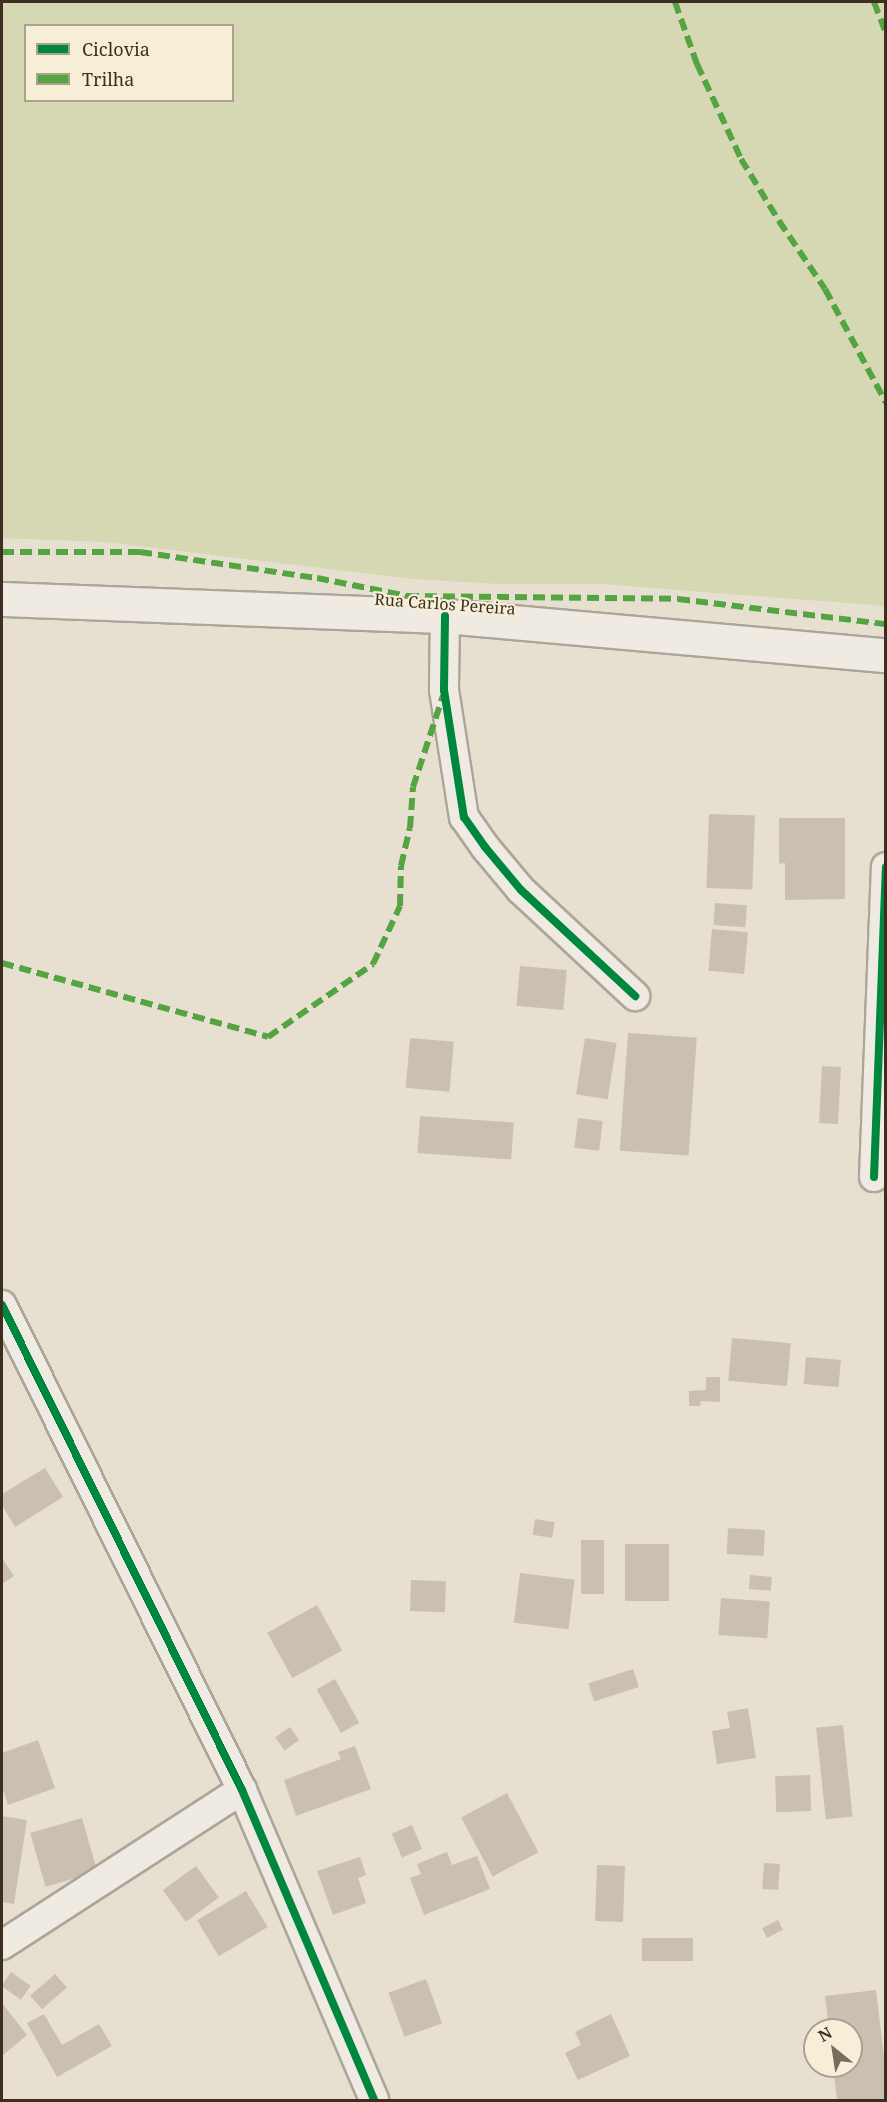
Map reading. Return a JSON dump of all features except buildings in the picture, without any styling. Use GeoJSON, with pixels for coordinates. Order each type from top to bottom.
{"type":"FeatureCollection","features":[{"type":"Feature","properties":{"kind":"main road","name":"Rua Carlos Pereira"},"geometry":{"type":"LineString","coordinates":[[2,599],[445,616],[885,655]]}},
{"type":"Feature","properties":{"kind":"street"},"geometry":{"type":"LineString","coordinates":[[445,616],[444,690],[464,817],[485,847],[521,890],[636,996]]}},
{"type":"Feature","properties":{"kind":"street"},"geometry":{"type":"LineString","coordinates":[[874,1177],[885,867]]}},
{"type":"Feature","properties":{"kind":"street"},"geometry":{"type":"LineString","coordinates":[[2,1305],[242,1790],[374,2100]]}},
{"type":"Feature","properties":{"kind":"street"},"geometry":{"type":"LineString","coordinates":[[2,1945],[242,1790]]}},
{"type":"Feature","properties":{"kind":"green space"},"geometry":{"type":"Polygon","coordinates":[[[2,2],[885,2],[885,606],[601,584],[498,584],[413,579],[105,542],[2,538],[2,2]]]}},
{"type":"Feature","properties":{"kind":"marked path"},"geometry":{"type":"LineString","coordinates":[[675,2],[697,64],[741,159],[825,289],[886,403]]}},
{"type":"Feature","properties":{"kind":"marked path"},"geometry":{"type":"LineString","coordinates":[[874,2],[886,34]]}},
{"type":"Feature","properties":{"kind":"marked path"},"geometry":{"type":"LineString","coordinates":[[2,552],[140,552],[317,578],[407,596],[678,599],[886,624]]}},
{"type":"Feature","properties":{"kind":"marked path"},"geometry":{"type":"LineString","coordinates":[[2,963],[268,1037],[373,964],[400,906],[401,866],[410,828],[413,787],[443,696]]}},
{"type":"Feature","properties":{"kind":"cycle path"},"geometry":{"type":"LineString","coordinates":[[445,616],[444,690],[464,817],[485,847],[521,890],[635,996]]}},
{"type":"Feature","properties":{"kind":"cycle path"},"geometry":{"type":"LineString","coordinates":[[874,1177],[886,867]]}},
{"type":"Feature","properties":{"kind":"cycle path"},"geometry":{"type":"LineString","coordinates":[[2,1305],[242,1790],[374,2100]]}}]}
